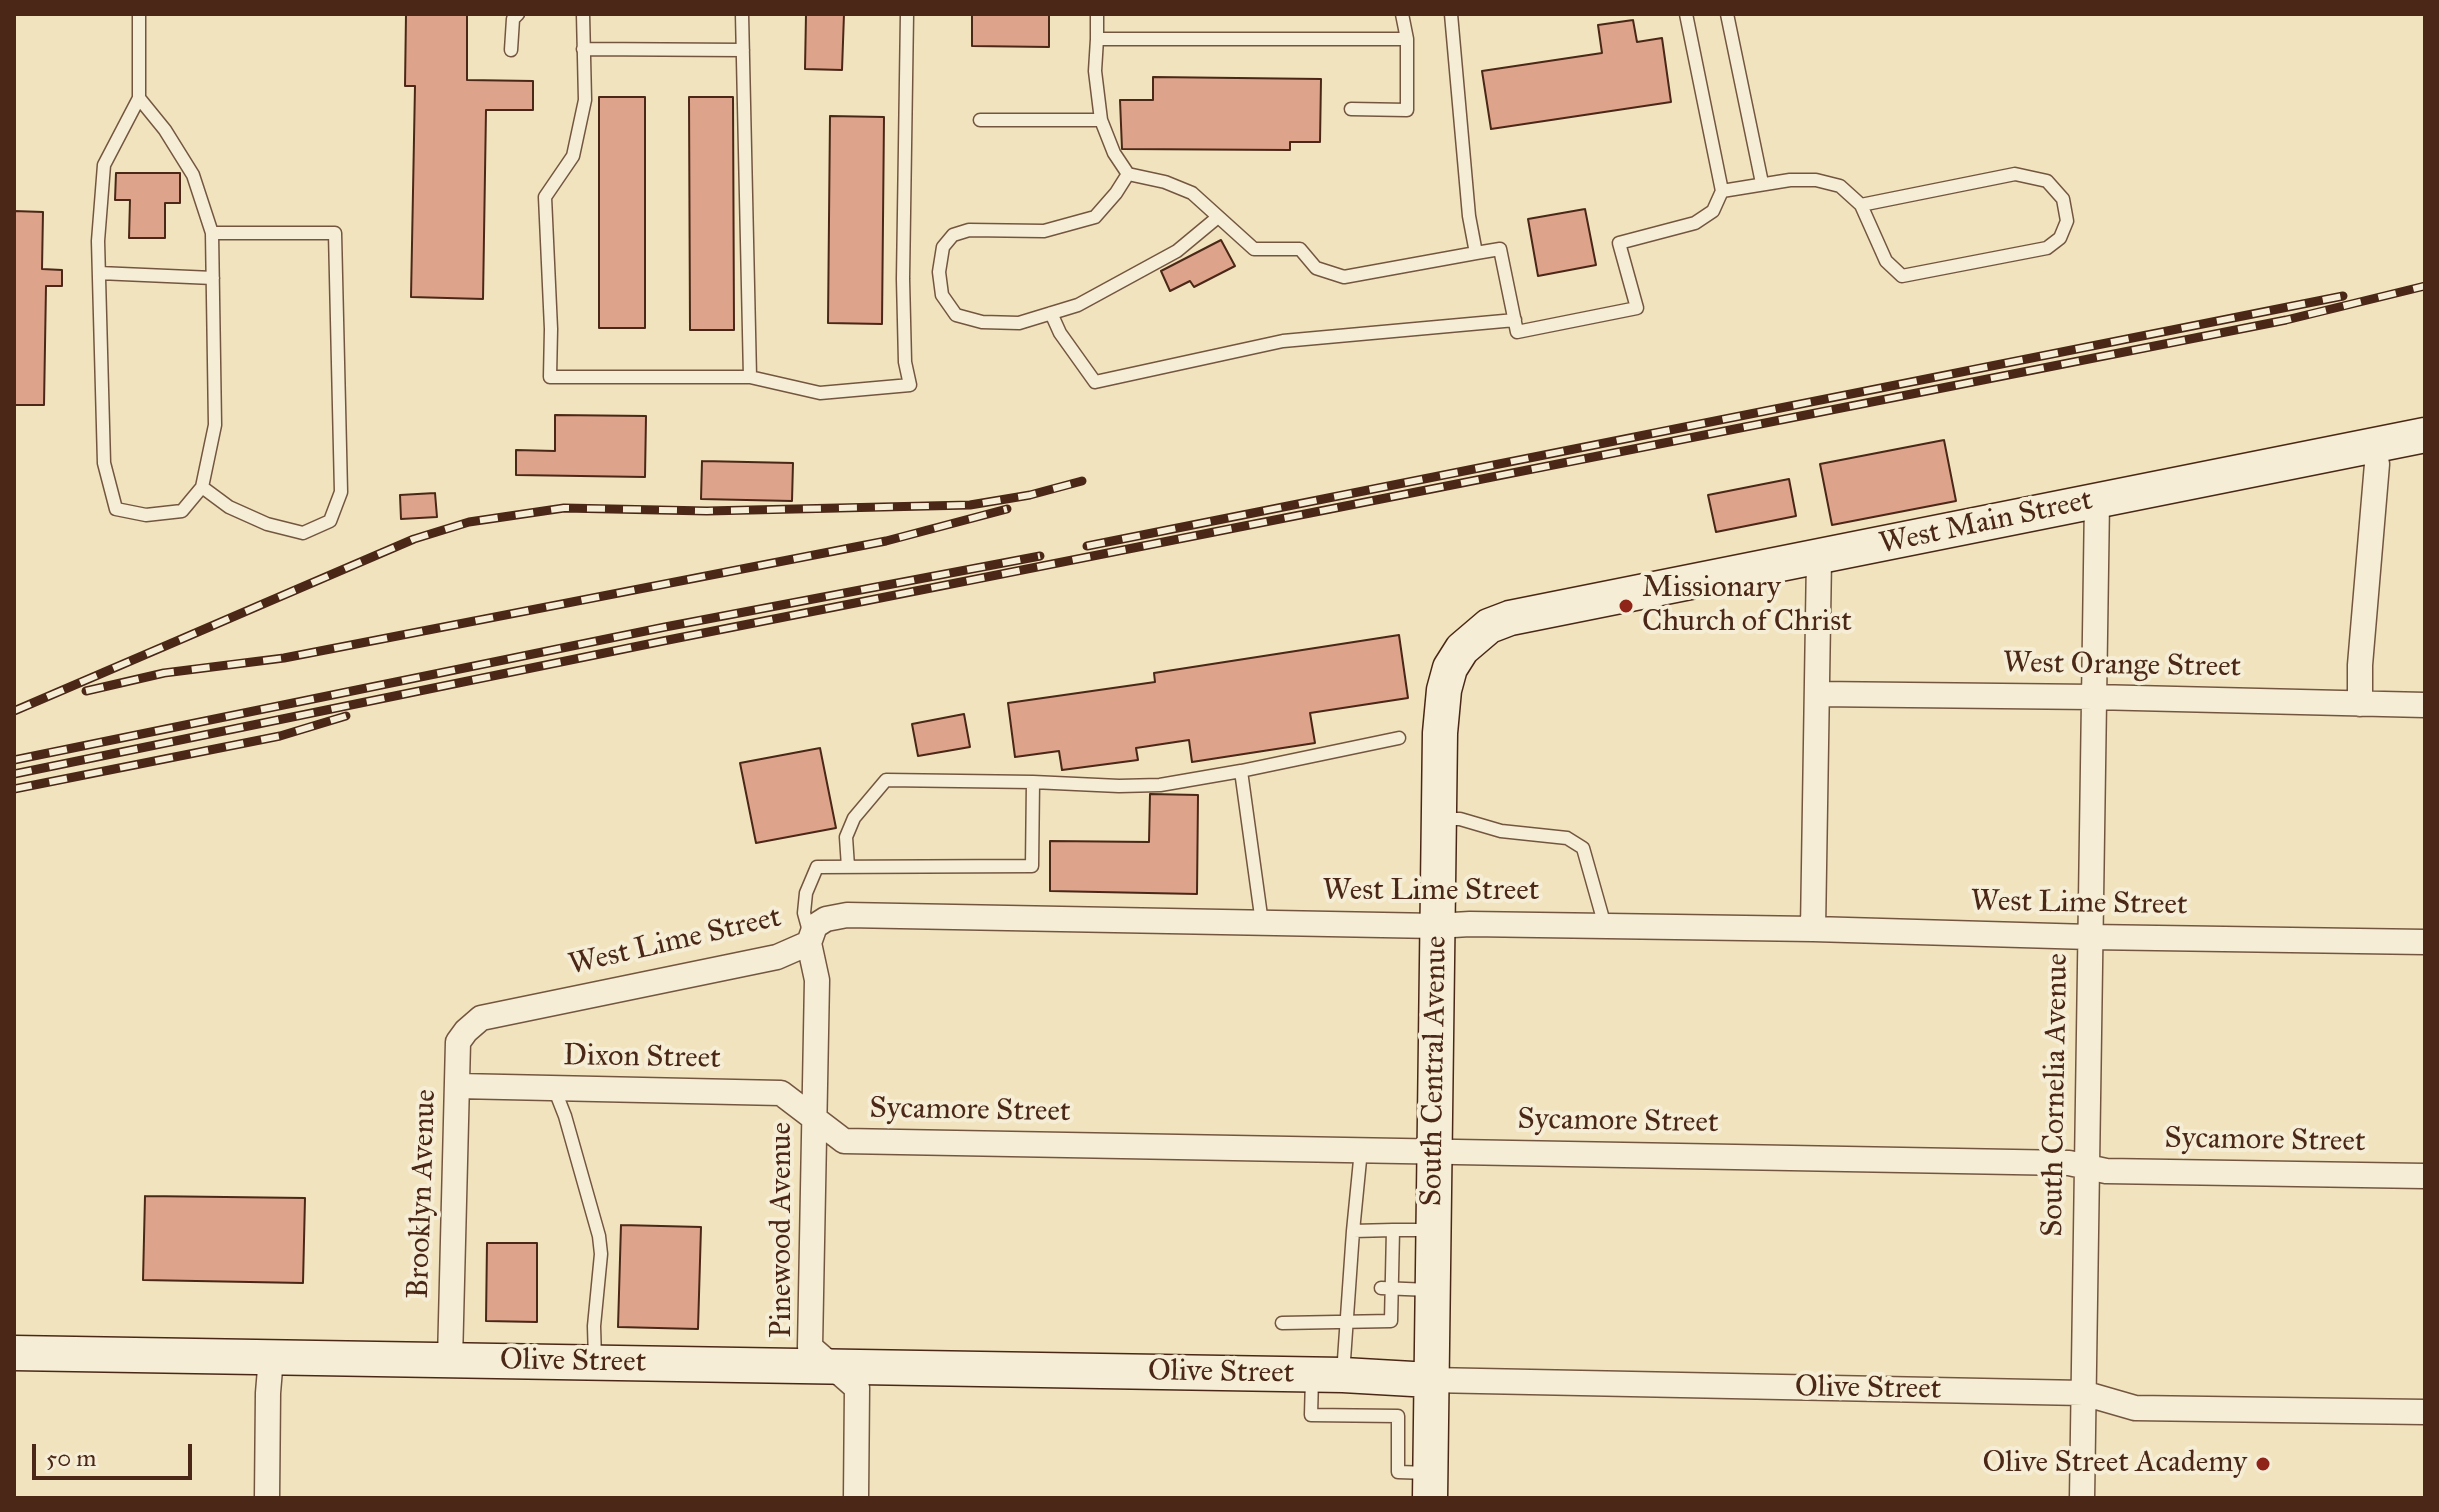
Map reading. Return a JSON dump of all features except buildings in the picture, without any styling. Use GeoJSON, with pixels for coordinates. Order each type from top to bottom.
{"type":"FeatureCollection","features":[{"type":"Feature","properties":{"kind":"main road","name":"West Main Street"},"geometry":{"type":"LineString","coordinates":[[1462,649],[1489,626],[1510,618],[2425,435]]}},
{"type":"Feature","properties":{"kind":"main road","name":"South Central Avenue"},"geometry":{"type":"LineString","coordinates":[[1430,1485],[1440,733],[1444,690],[1450,668],[1462,649]]}},
{"type":"Feature","properties":{"kind":"main road","name":"Olive Street"},"geometry":{"type":"LineString","coordinates":[[14,1353],[1328,1375],[1430,1380]]}},
{"type":"Feature","properties":{"kind":"street"},"geometry":{"type":"LineString","coordinates":[[2360,704],[2360,665],[2377,464],[2373,446]]}},
{"type":"Feature","properties":{"kind":"street","name":"South Cornelia Avenue"},"geometry":{"type":"LineString","coordinates":[[2082,1498],[2097,501]]}},
{"type":"Feature","properties":{"kind":"street"},"geometry":{"type":"LineString","coordinates":[[1813,929],[1819,558]]}},
{"type":"Feature","properties":{"kind":"street","name":"West Orange Street"},"geometry":{"type":"LineString","coordinates":[[1817,694],[2425,705]]}},
{"type":"Feature","properties":{"kind":"street","name":"West Lime Street"},"geometry":{"type":"LineString","coordinates":[[466,1031],[481,1018],[777,957],[809,939],[819,921],[847,915],[1436,926],[1813,929],[2425,942]]}},
{"type":"Feature","properties":{"kind":"street","name":"Pinewood Avenue"},"geometry":{"type":"LineString","coordinates":[[809,939],[817,980],[810,1347],[857,1388],[856,1498]]}},
{"type":"Feature","properties":{"kind":"street","name":"Brooklyn Avenue"},"geometry":{"type":"LineString","coordinates":[[450,1360],[458,1042],[466,1031]]}},
{"type":"Feature","properties":{"kind":"street","name":"Dixon Street"},"geometry":{"type":"LineString","coordinates":[[458,1086],[781,1093],[815,1120]]}},
{"type":"Feature","properties":{"kind":"street","name":"Sycamore Street"},"geometry":{"type":"LineString","coordinates":[[815,1120],[844,1141],[2069,1163],[2106,1171],[2425,1176]]}},
{"type":"Feature","properties":{"kind":"street"},"geometry":{"type":"LineString","coordinates":[[267,1498],[271,1357]]}},
{"type":"Feature","properties":{"kind":"street","name":"Olive Street"},"geometry":{"type":"LineString","coordinates":[[1430,1380],[2083,1393],[2135,1408],[2425,1412]]}},
{"type":"Feature","properties":{"kind":"lane"},"geometry":{"type":"LineString","coordinates":[[139,14],[139,98],[104,165],[98,241],[104,463],[116,509],[146,515],[182,511],[202,487],[215,425],[213,278],[212,233],[193,175],[165,130],[139,98]]}},
{"type":"Feature","properties":{"kind":"lane"},"geometry":{"type":"LineString","coordinates":[[511,50],[513,19],[518,14]]}},
{"type":"Feature","properties":{"kind":"lane"},"geometry":{"type":"LineString","coordinates":[[583,14],[585,100],[573,156],[545,197],[550,377],[750,377],[820,393],[910,385],[905,362],[903,279],[907,14]]}},
{"type":"Feature","properties":{"kind":"lane"},"geometry":{"type":"LineString","coordinates":[[742,14],[750,377]]}},
{"type":"Feature","properties":{"kind":"lane"},"geometry":{"type":"LineString","coordinates":[[1097,14],[1095,71],[1101,120],[1114,153],[1128,174],[1165,182],[1192,193],[1254,249],[1300,249],[1316,268],[1344,277],[1500,249],[1517,332],[1637,308],[1619,243],[1695,223],[1713,211],[1722,191],[1686,14]]}},
{"type":"Feature","properties":{"kind":"lane"},"geometry":{"type":"LineString","coordinates":[[1351,109],[1407,110],[1407,39],[1402,14]]}},
{"type":"Feature","properties":{"kind":"lane"},"geometry":{"type":"LineString","coordinates":[[1451,14],[1469,216],[1476,253]]}},
{"type":"Feature","properties":{"kind":"lane"},"geometry":{"type":"LineString","coordinates":[[1727,14],[1762,183]]}},
{"type":"Feature","properties":{"kind":"lane"},"geometry":{"type":"LineString","coordinates":[[1097,39],[1407,39]]}},
{"type":"Feature","properties":{"kind":"lane"},"geometry":{"type":"LineString","coordinates":[[583,49],[743,50]]}},
{"type":"Feature","properties":{"kind":"lane"},"geometry":{"type":"LineString","coordinates":[[980,120],[1101,120]]}},
{"type":"Feature","properties":{"kind":"lane"},"geometry":{"type":"LineString","coordinates":[[1128,174],[1095,217],[1044,231],[969,230],[953,235],[943,247],[939,272],[942,295],[956,315],[982,322],[1019,323],[1078,305],[1177,251],[1218,217]]}},
{"type":"Feature","properties":{"kind":"lane"},"geometry":{"type":"LineString","coordinates":[[1722,191],[1762,183],[1816,180],[1840,186],[1861,205],[1886,261],[1902,276],[2047,248],[2060,238],[2067,221],[2063,199],[2047,181],[2015,174],[1861,205]]}},
{"type":"Feature","properties":{"kind":"lane"},"geometry":{"type":"LineString","coordinates":[[202,487],[229,507],[267,524],[303,533],[330,521],[341,492],[335,233],[212,233]]}},
{"type":"Feature","properties":{"kind":"lane"},"geometry":{"type":"LineString","coordinates":[[99,273],[213,278]]}},
{"type":"Feature","properties":{"kind":"lane"},"geometry":{"type":"LineString","coordinates":[[1051,313],[1060,333],[1095,382],[1283,341],[1515,320]]}},
{"type":"Feature","properties":{"kind":"lane"},"geometry":{"type":"LineString","coordinates":[[848,867],[846,837],[854,818],[886,780],[1160,785],[1399,738]]}},
{"type":"Feature","properties":{"kind":"lane"},"geometry":{"type":"LineString","coordinates":[[1241,771],[1262,923]]}},
{"type":"Feature","properties":{"kind":"lane"},"geometry":{"type":"LineString","coordinates":[[809,939],[804,913],[806,893],[817,867],[1032,866],[1033,782]]}},
{"type":"Feature","properties":{"kind":"lane"},"geometry":{"type":"LineString","coordinates":[[1438,819],[1460,819],[1501,831],[1567,838],[1583,848],[1605,926]]}},
{"type":"Feature","properties":{"kind":"lane"},"geometry":{"type":"LineString","coordinates":[[554,1088],[599,1236],[601,1254],[594,1326],[595,1363]]}},
{"type":"Feature","properties":{"kind":"lane"},"geometry":{"type":"LineString","coordinates":[[1361,1150],[1353,1231],[1354,1288],[1328,1375],[1311,1415],[1398,1416],[1398,1472],[1430,1485]]}},
{"type":"Feature","properties":{"kind":"lane"},"geometry":{"type":"LineString","coordinates":[[1353,1231],[1432,1229]]}},
{"type":"Feature","properties":{"kind":"lane"},"geometry":{"type":"LineString","coordinates":[[1282,1323],[1391,1321],[1387,1289],[1393,1230]]}},
{"type":"Feature","properties":{"kind":"lane"},"geometry":{"type":"LineString","coordinates":[[1387,1289],[1431,1290]]}},
{"type":"Feature","properties":{"kind":"railway"},"geometry":{"type":"LineString","coordinates":[[14,774],[668,640],[2286,320],[2425,286]]}},
{"type":"Feature","properties":{"kind":"railway"},"geometry":{"type":"LineString","coordinates":[[1087,546],[2343,296]]}},
{"type":"Feature","properties":{"kind":"railway"},"geometry":{"type":"LineString","coordinates":[[14,711],[414,539],[469,522],[564,508],[707,511],[970,505],[1030,495],[1082,481]]}},
{"type":"Feature","properties":{"kind":"railway"},"geometry":{"type":"LineString","coordinates":[[86,691],[164,673],[284,658],[886,541],[1007,509]]}},
{"type":"Feature","properties":{"kind":"railway"},"geometry":{"type":"LineString","coordinates":[[14,760],[665,627],[1040,556]]}},
{"type":"Feature","properties":{"kind":"railway"},"geometry":{"type":"LineString","coordinates":[[14,789],[280,736],[346,716]]}},
{"type":"Feature","properties":{"kind":"place","name":"Missionary Church of Christ"},"geometry":{"type":"Point","coordinates":[1626,606]}},
{"type":"Feature","properties":{"kind":"place","name":"Olive Street Academy"},"geometry":{"type":"Point","coordinates":[2263,1464]}}]}
